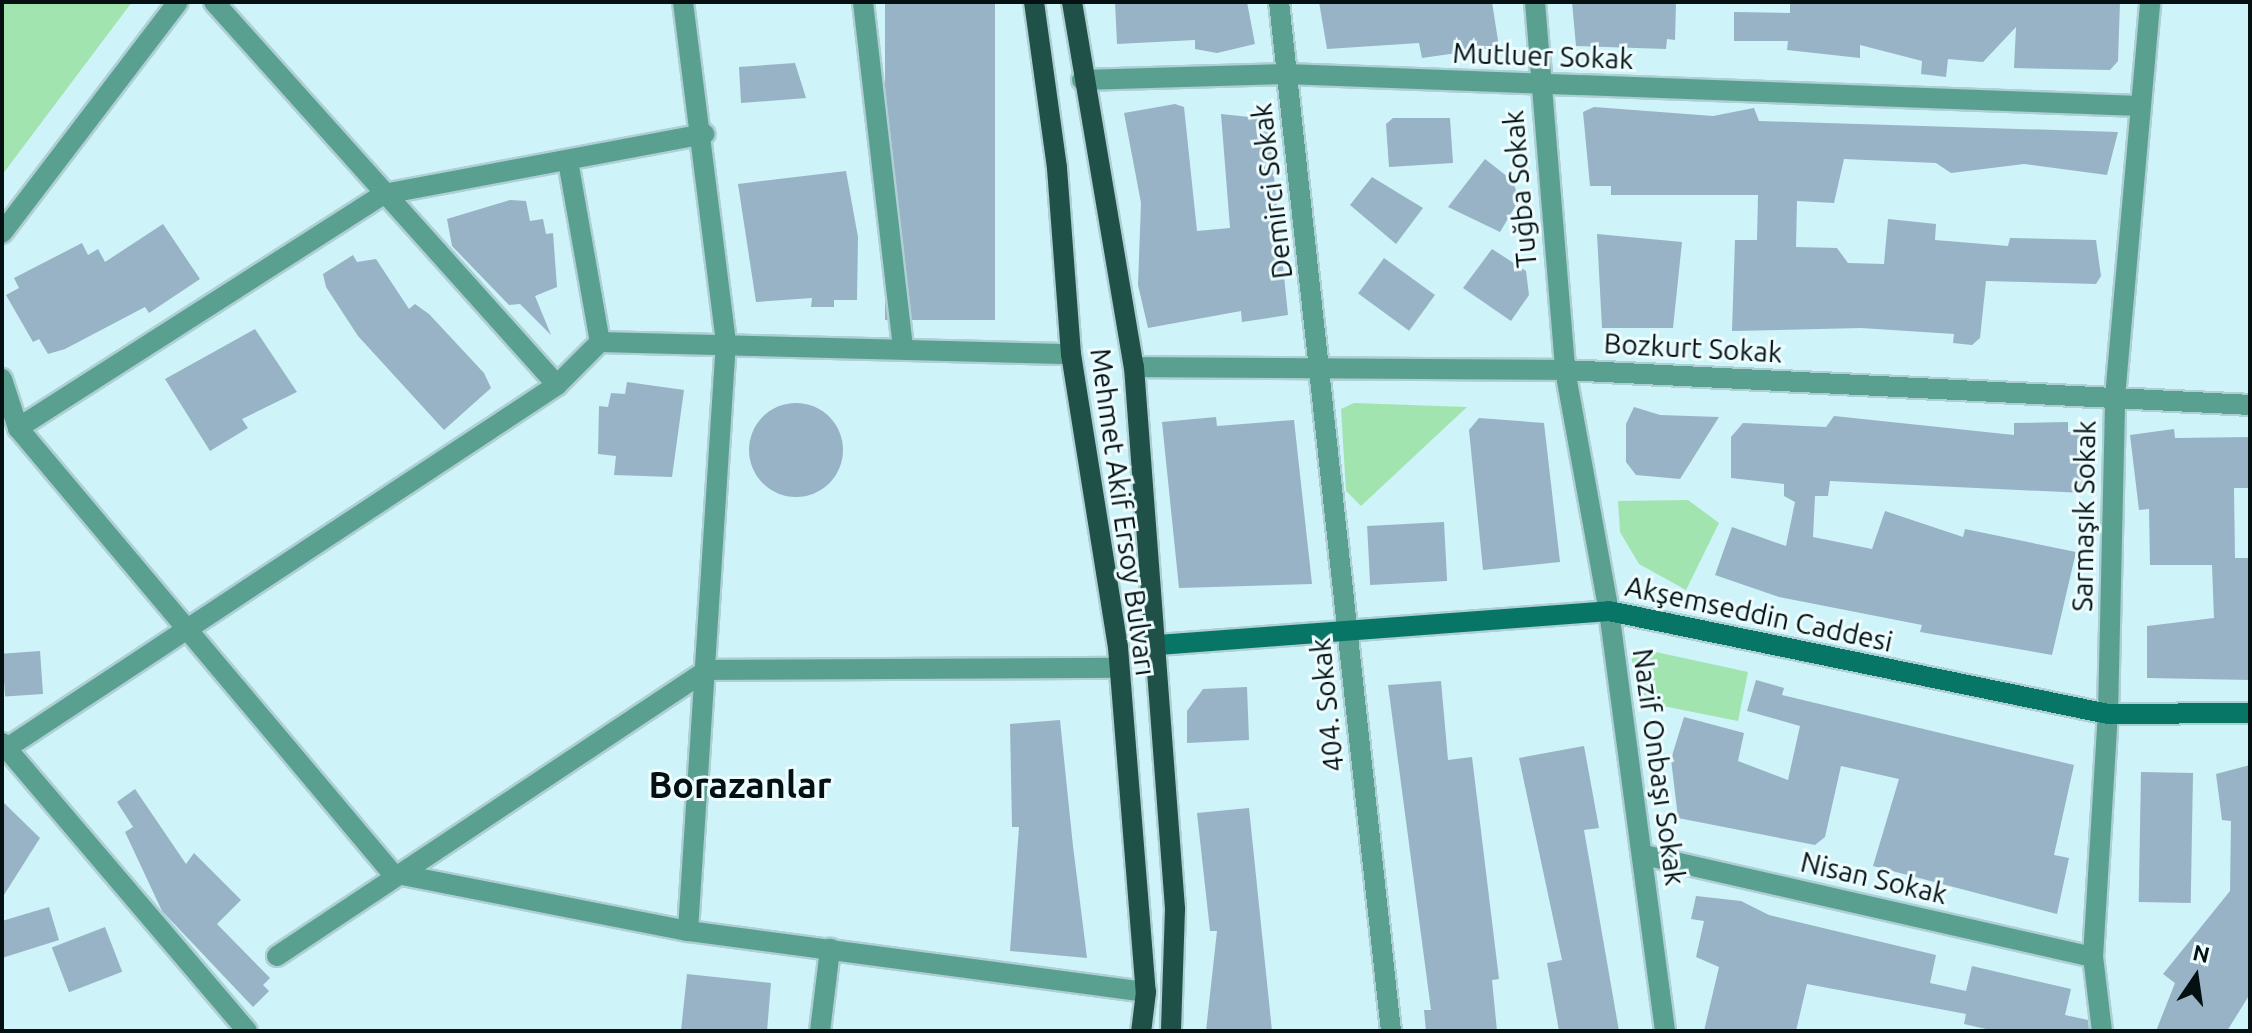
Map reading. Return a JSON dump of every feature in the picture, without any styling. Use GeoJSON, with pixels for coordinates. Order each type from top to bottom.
{"type":"FeatureCollection","features":[{"type":"Feature","properties":{"kind":"main road","name":"Mehmet Akif Ersoy Bulvarı"},"geometry":{"type":"LineString","coordinates":[[1034,2],[1057,168],[1071,354],[1119,668],[1146,992],[1141,1031]]}},
{"type":"Feature","properties":{"kind":"main road","name":"Mehmet Akif Ersoy Bulvarı"},"geometry":{"type":"LineString","coordinates":[[1072,2],[1082,80],[1134,367],[1158,645],[1175,909],[1171,1031]]}},
{"type":"Feature","properties":{"kind":"main road","name":"Akşemseddin Caddesi"},"geometry":{"type":"LineString","coordinates":[[1158,645],[1609,611],[2108,714],[2250,713]]}},
{"type":"Feature","properties":{"kind":"street"},"geometry":{"type":"LineString","coordinates":[[2,233],[178,2]]}},
{"type":"Feature","properties":{"kind":"street"},"geometry":{"type":"LineString","coordinates":[[214,2],[557,385]]}},
{"type":"Feature","properties":{"kind":"street"},"geometry":{"type":"LineString","coordinates":[[683,2],[704,134],[726,341],[688,931]]}},
{"type":"Feature","properties":{"kind":"street"},"geometry":{"type":"LineString","coordinates":[[863,2],[903,349]]}},
{"type":"Feature","properties":{"kind":"street","name":"Demirci Sokak"},"geometry":{"type":"LineString","coordinates":[[1279,2],[1322,373]]}},
{"type":"Feature","properties":{"kind":"street","name":"Tuğba Sokak"},"geometry":{"type":"LineString","coordinates":[[1535,2],[1539,85],[1565,370]]}},
{"type":"Feature","properties":{"kind":"street","name":"Sarmaşık Sokak"},"geometry":{"type":"LineString","coordinates":[[2102,1031],[2093,957],[2108,714],[2115,397],[2150,2]]}},
{"type":"Feature","properties":{"kind":"street","name":"Mutluer Sokak"},"geometry":{"type":"LineString","coordinates":[[1082,80],[1286,74],[1539,85],[2002,98],[2140,106]]}},
{"type":"Feature","properties":{"kind":"street"},"geometry":{"type":"LineString","coordinates":[[18,428],[384,194],[704,134]]}},
{"type":"Feature","properties":{"kind":"street"},"geometry":{"type":"LineString","coordinates":[[568,161],[600,342]]}},
{"type":"Feature","properties":{"kind":"street"},"geometry":{"type":"LineString","coordinates":[[247,1031],[4,745],[557,385],[600,342],[726,341],[1071,354]]}},
{"type":"Feature","properties":{"kind":"street","name":"Bozkurt Sokak"},"geometry":{"type":"LineString","coordinates":[[1134,367],[1322,373],[1565,370],[2250,405]]}},
{"type":"Feature","properties":{"kind":"street","name":"Nazif Onbaşı Sokak"},"geometry":{"type":"LineString","coordinates":[[1565,370],[1609,611],[1644,855],[1665,1031]]}},
{"type":"Feature","properties":{"kind":"street","name":"404. Sokak"},"geometry":{"type":"LineString","coordinates":[[1322,373],[1391,1031]]}},
{"type":"Feature","properties":{"kind":"street"},"geometry":{"type":"LineString","coordinates":[[2,379],[18,428],[392,873],[688,931],[1146,992]]}},
{"type":"Feature","properties":{"kind":"street"},"geometry":{"type":"LineString","coordinates":[[277,956],[392,873],[707,670],[1119,668]]}},
{"type":"Feature","properties":{"kind":"street","name":"Nisan Sokak"},"geometry":{"type":"LineString","coordinates":[[1644,855],[2093,957]]}},
{"type":"Feature","properties":{"kind":"street"},"geometry":{"type":"LineString","coordinates":[[820,1031],[830,949]]}},
{"type":"Feature","properties":{"kind":"green space"},"geometry":{"type":"Polygon","coordinates":[[[2,2],[132,2],[2,175],[2,2]]]}},
{"type":"Feature","properties":{"kind":"green space"},"geometry":{"type":"Polygon","coordinates":[[[1354,403],[1467,407],[1361,506],[1346,491],[1341,409],[1354,403]]]}},
{"type":"Feature","properties":{"kind":"green space"},"geometry":{"type":"Polygon","coordinates":[[[1688,500],[1719,523],[1686,590],[1639,564],[1620,532],[1618,501],[1688,500]]]}},
{"type":"Feature","properties":{"kind":"green space"},"geometry":{"type":"Polygon","coordinates":[[[1642,649],[1748,672],[1738,721],[1643,702],[1631,657],[1642,649]]]}},
{"type":"Feature","properties":{"kind":"building"},"geometry":{"type":"Polygon","coordinates":[[[885,2],[995,2],[995,320],[885,320],[885,2]]]}},
{"type":"Feature","properties":{"kind":"building"},"geometry":{"type":"Polygon","coordinates":[[[1115,2],[1247,2],[1255,44],[1217,53],[1195,49],[1195,40],[1117,44],[1115,2]]]}},
{"type":"Feature","properties":{"kind":"building"},"geometry":{"type":"Polygon","coordinates":[[[1319,2],[1492,2],[1499,47],[1422,58],[1419,43],[1327,49],[1319,2]]]}},
{"type":"Feature","properties":{"kind":"building"},"geometry":{"type":"Polygon","coordinates":[[[1572,2],[1676,2],[1675,40],[1667,39],[1666,49],[1576,46],[1572,2]]]}},
{"type":"Feature","properties":{"kind":"building"},"geometry":{"type":"Polygon","coordinates":[[[1790,2],[2120,2],[2118,61],[2110,70],[2014,68],[2016,27],[1983,62],[1948,59],[1946,77],[1921,74],[1922,61],[1860,45],[1860,58],[1787,50],[1788,41],[1734,41],[1734,12],[1790,13],[1790,2]]]}},
{"type":"Feature","properties":{"kind":"building"},"geometry":{"type":"Polygon","coordinates":[[[795,63],[806,98],[741,103],[739,67],[795,63]]]}},
{"type":"Feature","properties":{"kind":"building"},"geometry":{"type":"Polygon","coordinates":[[[1175,104],[1184,107],[1197,231],[1230,228],[1221,114],[1268,119],[1288,315],[1242,322],[1241,311],[1148,328],[1138,285],[1141,203],[1124,113],[1175,104]]]}},
{"type":"Feature","properties":{"kind":"building"},"geometry":{"type":"Polygon","coordinates":[[[1594,107],[1713,116],[1754,108],[1759,121],[2118,132],[2107,175],[2024,164],[1951,173],[1936,163],[1844,159],[1834,203],[1797,201],[1796,247],[1837,248],[1848,263],[1884,264],[1888,219],[1936,224],[1935,240],[2008,246],[2010,238],[2096,240],[2101,276],[2096,284],[1986,281],[1980,338],[1972,345],[1953,343],[1954,334],[1861,328],[1732,331],[1735,240],[1757,240],[1758,195],[1611,195],[1611,186],[1590,186],[1583,112],[1594,107]]]}},
{"type":"Feature","properties":{"kind":"building"},"geometry":{"type":"Polygon","coordinates":[[[1393,118],[1450,118],[1453,163],[1389,167],[1386,124],[1393,118]]]}},
{"type":"Feature","properties":{"kind":"building"},"geometry":{"type":"Polygon","coordinates":[[[1485,159],[1513,181],[1519,200],[1500,232],[1448,207],[1485,159]]]}},
{"type":"Feature","properties":{"kind":"building"},"geometry":{"type":"Polygon","coordinates":[[[846,171],[858,237],[857,300],[834,300],[834,307],[811,307],[812,298],[756,302],[738,184],[846,171]]]}},
{"type":"Feature","properties":{"kind":"building"},"geometry":{"type":"Polygon","coordinates":[[[1372,177],[1423,208],[1396,244],[1350,205],[1372,177]]]}},
{"type":"Feature","properties":{"kind":"building"},"geometry":{"type":"Polygon","coordinates":[[[510,200],[526,201],[530,221],[543,219],[546,234],[553,233],[557,287],[535,296],[551,335],[520,304],[509,305],[452,246],[447,219],[510,200]]]}},
{"type":"Feature","properties":{"kind":"building"},"geometry":{"type":"Polygon","coordinates":[[[163,224],[200,279],[149,313],[145,307],[65,349],[48,354],[39,339],[33,342],[6,295],[19,288],[14,278],[82,243],[88,255],[98,249],[105,262],[163,224]]]}},
{"type":"Feature","properties":{"kind":"building"},"geometry":{"type":"Polygon","coordinates":[[[1597,234],[1682,242],[1673,328],[1602,328],[1597,234]]]}},
{"type":"Feature","properties":{"kind":"building"},"geometry":{"type":"Polygon","coordinates":[[[1492,249],[1526,271],[1529,295],[1511,321],[1463,288],[1492,249]]]}},
{"type":"Feature","properties":{"kind":"building"},"geometry":{"type":"Polygon","coordinates":[[[353,255],[357,262],[376,259],[409,309],[415,304],[429,314],[484,373],[491,388],[444,430],[358,336],[326,287],[323,274],[353,255]]]}},
{"type":"Feature","properties":{"kind":"building"},"geometry":{"type":"Polygon","coordinates":[[[1384,258],[1435,295],[1409,331],[1358,294],[1384,258]]]}},
{"type":"Feature","properties":{"kind":"building"},"geometry":{"type":"Polygon","coordinates":[[[255,329],[297,392],[242,419],[248,428],[210,451],[165,379],[255,329]]]}},
{"type":"Feature","properties":{"kind":"building"},"geometry":{"type":"Polygon","coordinates":[[[627,382],[684,390],[672,477],[614,475],[616,456],[598,454],[599,406],[608,407],[611,393],[625,394],[627,382]]]}},
{"type":"Feature","properties":{"kind":"building"},"geometry":{"type":"Polygon","coordinates":[[[796,403],[814,406],[829,417],[840,432],[843,450],[840,468],[829,483],[814,494],[796,497],[778,494],[763,483],[752,468],[749,450],[752,432],[763,417],[778,406],[796,403]]]}},
{"type":"Feature","properties":{"kind":"building"},"geometry":{"type":"Polygon","coordinates":[[[1634,407],[1660,415],[1719,417],[1680,479],[1636,475],[1626,462],[1626,424],[1634,407]]]}},
{"type":"Feature","properties":{"kind":"building"},"geometry":{"type":"Polygon","coordinates":[[[1834,416],[2014,435],[2014,423],[2068,422],[2068,432],[2082,432],[2084,493],[1830,481],[1828,496],[1815,496],[1813,537],[1872,549],[1885,511],[1963,537],[1965,529],[2076,552],[2052,655],[1920,632],[1922,625],[1779,597],[1715,575],[1732,527],[1786,546],[1795,502],[1784,496],[1784,484],[1731,478],[1731,437],[1743,423],[1826,427],[1834,416]]]}},
{"type":"Feature","properties":{"kind":"building"},"geometry":{"type":"Polygon","coordinates":[[[1216,417],[1217,426],[1294,420],[1312,584],[1179,588],[1162,422],[1216,417]]]}},
{"type":"Feature","properties":{"kind":"building"},"geometry":{"type":"Polygon","coordinates":[[[1479,418],[1544,423],[1560,562],[1483,570],[1469,430],[1479,418]]]}},
{"type":"Feature","properties":{"kind":"building"},"geometry":{"type":"Polygon","coordinates":[[[2174,429],[2175,438],[2250,437],[2250,488],[2234,488],[2235,558],[2250,558],[2250,680],[2147,678],[2147,626],[2214,618],[2212,565],[2150,565],[2149,509],[2139,510],[2130,435],[2174,429]]]}},
{"type":"Feature","properties":{"kind":"building"},"geometry":{"type":"Polygon","coordinates":[[[1444,522],[1447,581],[1370,585],[1367,526],[1444,522]]]}},
{"type":"Feature","properties":{"kind":"building"},"geometry":{"type":"Polygon","coordinates":[[[40,651],[43,694],[5,697],[2,654],[40,651]]]}},
{"type":"Feature","properties":{"kind":"building"},"geometry":{"type":"Polygon","coordinates":[[[1756,680],[1784,688],[1782,695],[2074,765],[2054,855],[2069,858],[2057,914],[1873,866],[1899,779],[1841,766],[1825,837],[1815,845],[1678,818],[1671,759],[1684,717],[1744,733],[1738,761],[1788,780],[1800,726],[1747,711],[1756,680]]]}},
{"type":"Feature","properties":{"kind":"building"},"geometry":{"type":"Polygon","coordinates":[[[1441,681],[1448,760],[1472,757],[1499,979],[1492,980],[1497,1031],[1426,1031],[1424,1010],[1431,1010],[1388,685],[1441,681]]]}},
{"type":"Feature","properties":{"kind":"building"},"geometry":{"type":"Polygon","coordinates":[[[1247,687],[1249,740],[1187,743],[1187,711],[1203,689],[1247,687]]]}},
{"type":"Feature","properties":{"kind":"building"},"geometry":{"type":"Polygon","coordinates":[[[1060,720],[1087,958],[1010,951],[1019,827],[1012,827],[1010,724],[1060,720]]]}},
{"type":"Feature","properties":{"kind":"building"},"geometry":{"type":"Polygon","coordinates":[[[1584,746],[1599,828],[1584,830],[1619,1031],[1559,1031],[1547,963],[1562,960],[1519,758],[1584,746]]]}},
{"type":"Feature","properties":{"kind":"building"},"geometry":{"type":"Polygon","coordinates":[[[2250,765],[2250,994],[2227,1031],[2156,1031],[2175,983],[2163,974],[2230,891],[2231,821],[2222,820],[2216,774],[2250,765]]]}},
{"type":"Feature","properties":{"kind":"building"},"geometry":{"type":"Polygon","coordinates":[[[2141,772],[2193,773],[2191,903],[2139,902],[2141,772]]]}},
{"type":"Feature","properties":{"kind":"building"},"geometry":{"type":"Polygon","coordinates":[[[135,789],[186,864],[194,853],[241,900],[217,924],[270,978],[263,985],[269,991],[253,1007],[162,911],[125,832],[133,827],[117,802],[135,789]]]}},
{"type":"Feature","properties":{"kind":"building"},"geometry":{"type":"Polygon","coordinates":[[[2,801],[40,838],[2,898],[2,801]]]}},
{"type":"Feature","properties":{"kind":"building"},"geometry":{"type":"Polygon","coordinates":[[[1249,808],[1272,1031],[1206,1031],[1217,931],[1210,931],[1197,813],[1249,808]]]}},
{"type":"Feature","properties":{"kind":"building"},"geometry":{"type":"Polygon","coordinates":[[[1696,896],[1741,901],[1769,915],[1936,955],[1930,983],[1966,991],[1972,966],[2071,989],[2065,1015],[2088,1020],[2089,1031],[1995,1031],[1964,1024],[1966,1014],[1807,984],[1796,1031],[1704,1031],[1719,967],[1696,957],[1704,921],[1691,919],[1696,896]]]}},
{"type":"Feature","properties":{"kind":"building"},"geometry":{"type":"Polygon","coordinates":[[[49,907],[59,940],[2,958],[2,921],[49,907]]]}},
{"type":"Feature","properties":{"kind":"building"},"geometry":{"type":"Polygon","coordinates":[[[105,927],[122,972],[69,992],[52,947],[105,927]]]}},
{"type":"Feature","properties":{"kind":"building"},"geometry":{"type":"Polygon","coordinates":[[[687,974],[771,983],[767,1031],[681,1031],[687,974]]]}},
{"type":"Feature","properties":{"kind":"district","name":"Borazanlar"},"geometry":{"type":"Point","coordinates":[740,785]}}]}
